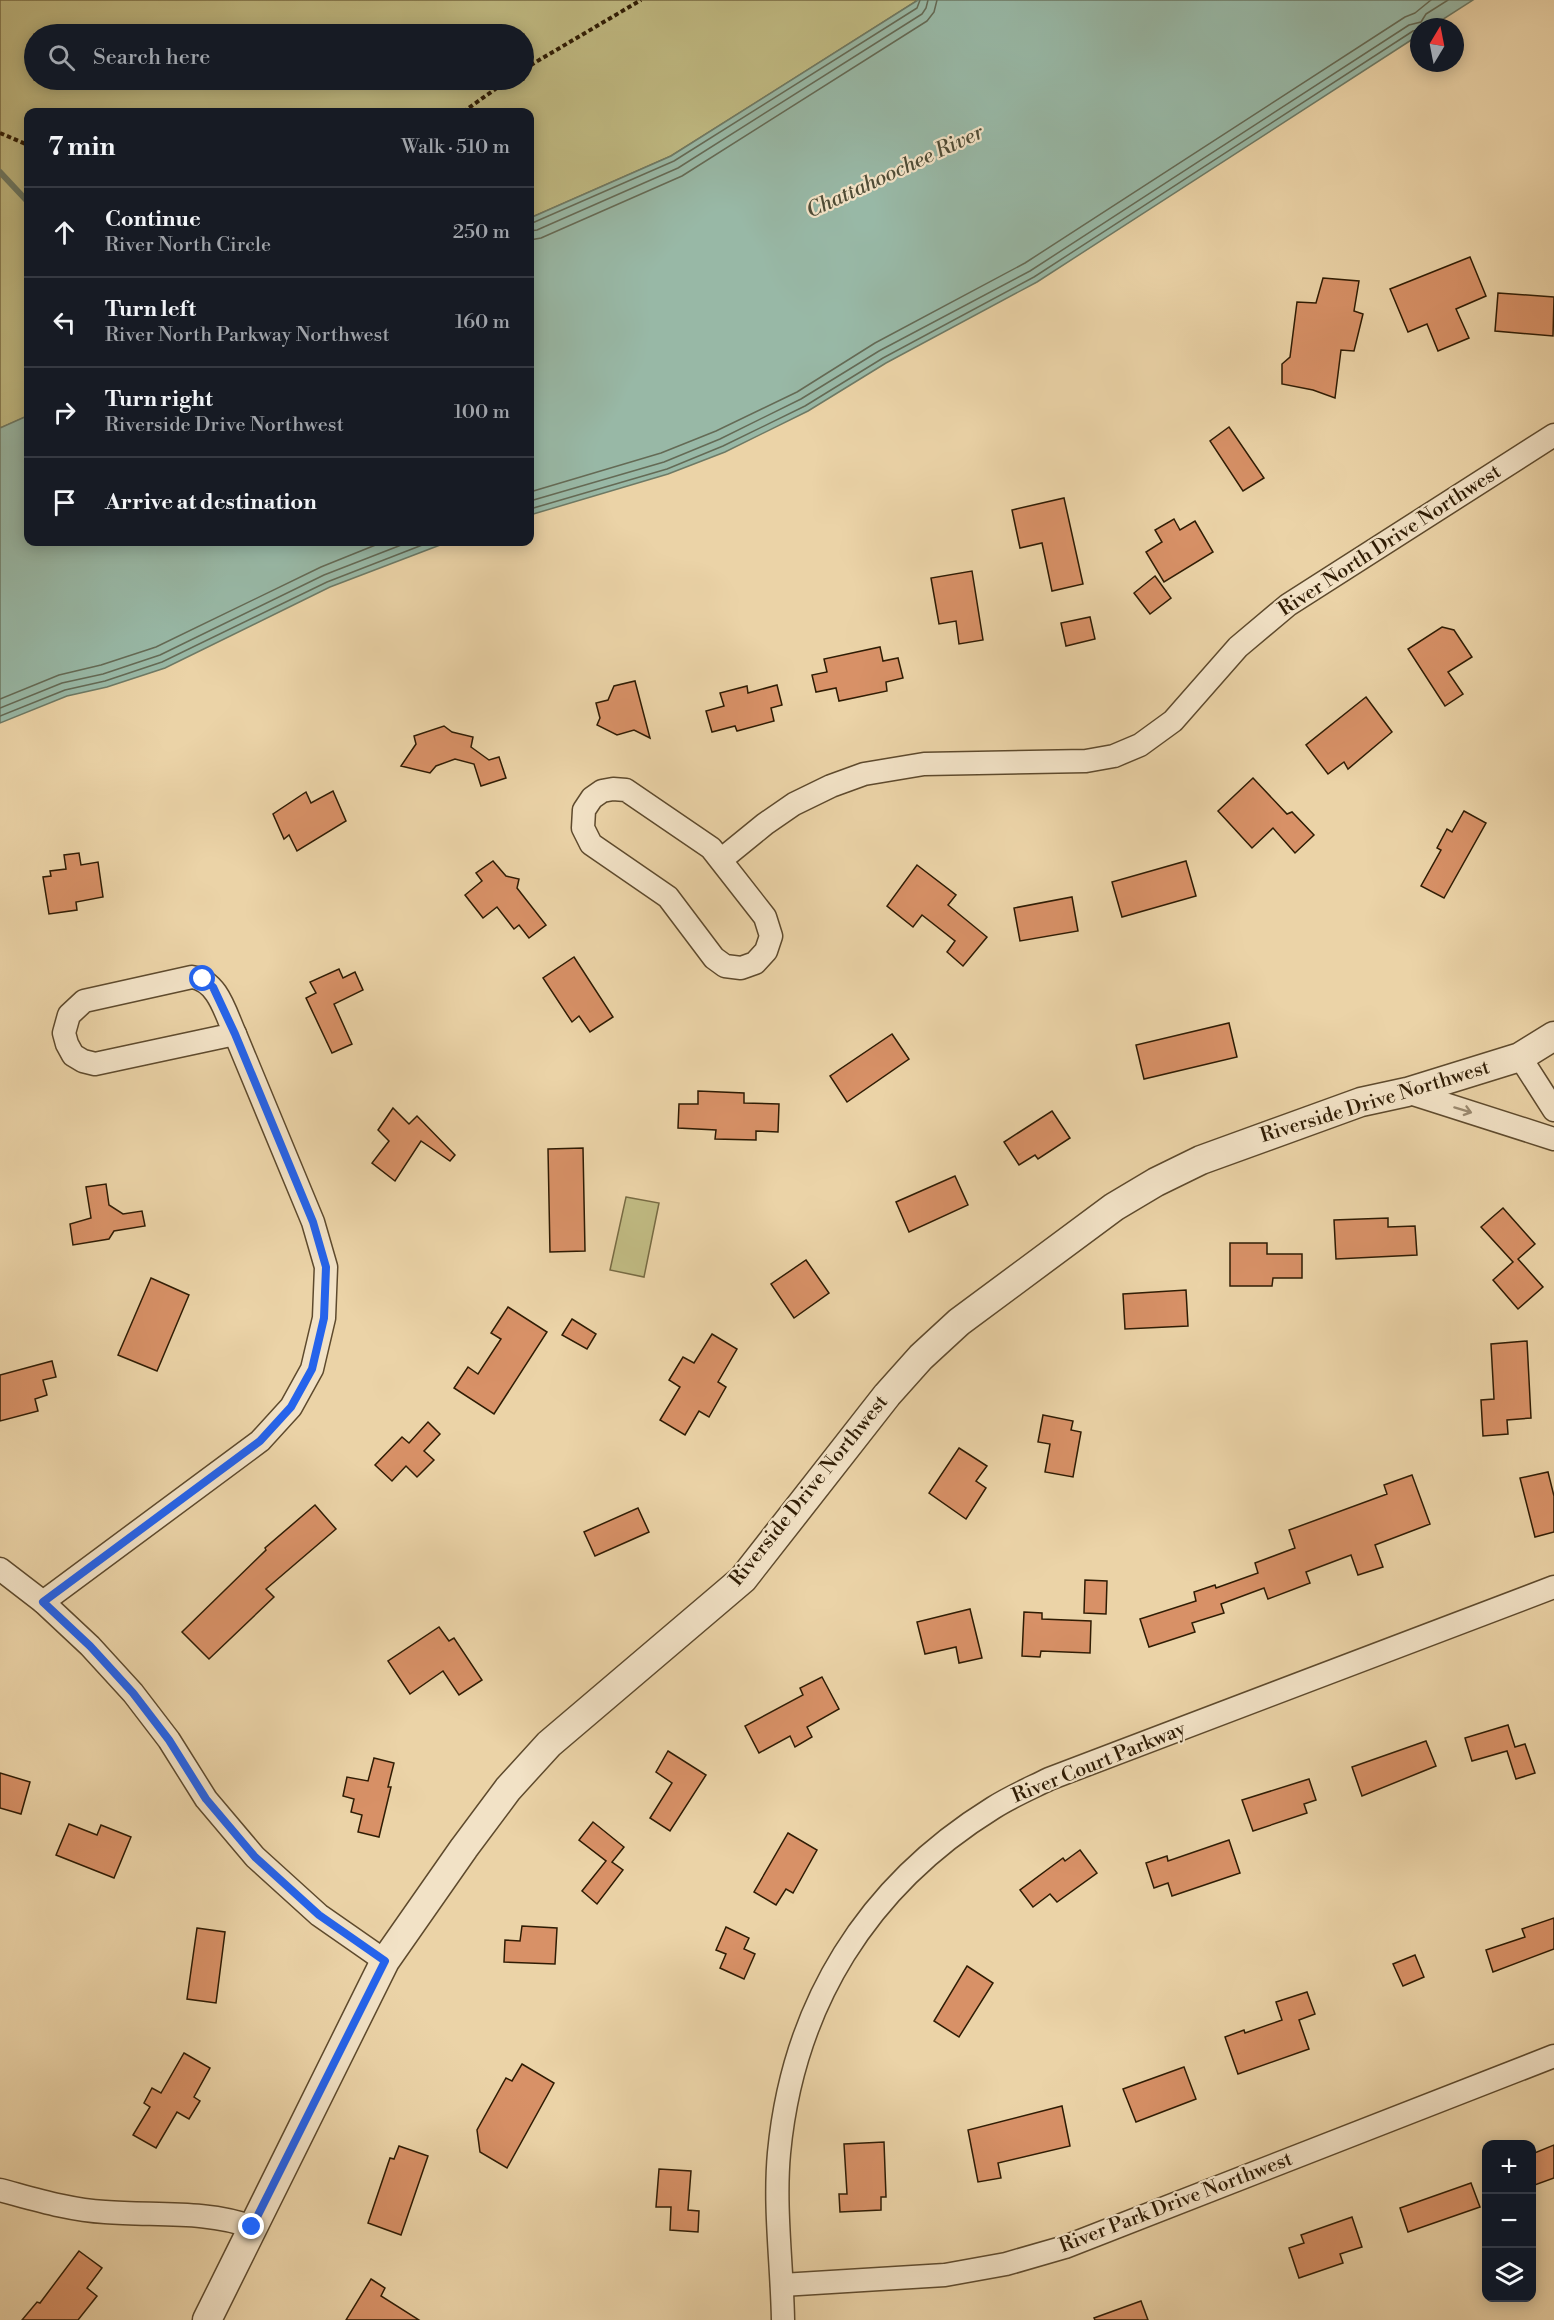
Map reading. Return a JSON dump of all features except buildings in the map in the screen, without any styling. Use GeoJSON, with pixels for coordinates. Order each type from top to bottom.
{"type":"FeatureCollection","features":[{"type":"Feature","properties":{"kind":"street","name":"River North Drive Northwest"},"geometry":{"type":"LineString","coordinates":[[722,859],[794,804],[831,786],[864,774],[924,764],[1086,761],[1114,756],[1140,745],[1173,721],[1238,646],[1288,604],[1554,435]]}},
{"type":"Feature","properties":{"kind":"street"},"geometry":{"type":"LineString","coordinates":[[626,790],[711,848],[722,859],[765,917],[771,936],[766,951],[755,963],[741,968],[725,966],[714,958],[668,897],[591,844],[583,828],[584,810],[592,798],[602,791],[626,790]]}},
{"type":"Feature","properties":{"kind":"street"},"geometry":{"type":"LineString","coordinates":[[43,1602],[260,1441],[291,1407],[312,1369],[324,1318],[326,1267],[313,1222],[235,1034],[213,987],[203,979],[192,977],[84,1001],[69,1015],[64,1033],[73,1054],[83,1061],[95,1064],[235,1034]]}},
{"type":"Feature","properties":{"kind":"street","name":"Riverside Drive Northwest"},"geometry":{"type":"LineString","coordinates":[[207,2320],[385,1961],[464,1848],[508,1789],[549,1744],[743,1579],[887,1395],[921,1357],[959,1322],[1114,1207],[1156,1182],[1201,1160],[1361,1102],[1407,1092],[1520,1057],[1554,1036]]}},
{"type":"Feature","properties":{"kind":"street"},"geometry":{"type":"LineString","coordinates":[[1520,1057],[1554,1110]]}},
{"type":"Feature","properties":{"kind":"street"},"geometry":{"type":"LineString","coordinates":[[1407,1092],[1554,1139]]}},
{"type":"Feature","properties":{"kind":"street"},"geometry":{"type":"LineString","coordinates":[[0,1569],[43,1602],[90,1646],[133,1693],[169,1740],[206,1799],[255,1857],[319,1915],[385,1961]]}},
{"type":"Feature","properties":{"kind":"street","name":"River Court Parkway"},"geometry":{"type":"LineString","coordinates":[[783,2320],[777,2207],[779,2153],[788,2093],[803,2036],[829,1979],[857,1933],[897,1885],[937,1848],[994,1807],[1049,1779],[1554,1587]]}},
{"type":"Feature","properties":{"kind":"street","name":"River Park Drive Northwest"},"geometry":{"type":"LineString","coordinates":[[782,2285],[945,2275],[1006,2264],[1065,2247],[1554,2056]]}},
{"type":"Feature","properties":{"kind":"street"},"geometry":{"type":"LineString","coordinates":[[0,2190],[51,2204],[102,2212],[223,2218],[252,2227]]}},
{"type":"Feature","properties":{"kind":"path"},"geometry":{"type":"LineString","coordinates":[[534,63],[641,0]]}},
{"type":"Feature","properties":{"kind":"path"},"geometry":{"type":"LineString","coordinates":[[469,108],[494,90]]}},
{"type":"Feature","properties":{"kind":"path"},"geometry":{"type":"LineString","coordinates":[[0,133],[24,144]]}},
{"type":"Feature","properties":{"kind":"shaded area"},"geometry":{"type":"Polygon","coordinates":[[[0,0],[918,0],[671,156],[534,216],[534,108],[24,108],[24,418],[0,428],[0,0]]]}},
{"type":"Feature","properties":{"kind":"shaded area"},"geometry":{"type":"Polygon","coordinates":[[[626,1197],[659,1203],[644,1277],[610,1270],[626,1197]]]}},
{"type":"Feature","properties":{"kind":"water","name":"Chattahoochee River"},"geometry":{"type":"Polygon","coordinates":[[[918,0],[1473,0],[1445,18],[1410,18],[1410,41],[1037,282],[886,363],[808,411],[725,452],[668,474],[534,514],[534,216],[671,156],[918,0]]]}},
{"type":"Feature","properties":{"kind":"water"},"geometry":{"type":"Polygon","coordinates":[[[24,417],[24,546],[438,546],[330,587],[165,668],[107,687],[67,696],[0,723],[0,428],[24,417]]]}},
{"type":"Feature","properties":{"kind":"waterway"},"geometry":{"type":"LineString","coordinates":[[0,172],[24,198]]}},
{"type":"Feature","properties":{"kind":"route"},"geometry":{"type":"LineString","coordinates":[[203,979],[213,987],[235,1034],[313,1222],[326,1267],[324,1318],[312,1369],[291,1407],[260,1441],[43,1602],[90,1646],[133,1693],[169,1740],[206,1799],[255,1857],[319,1915],[385,1961],[252,2227]]}}]}
